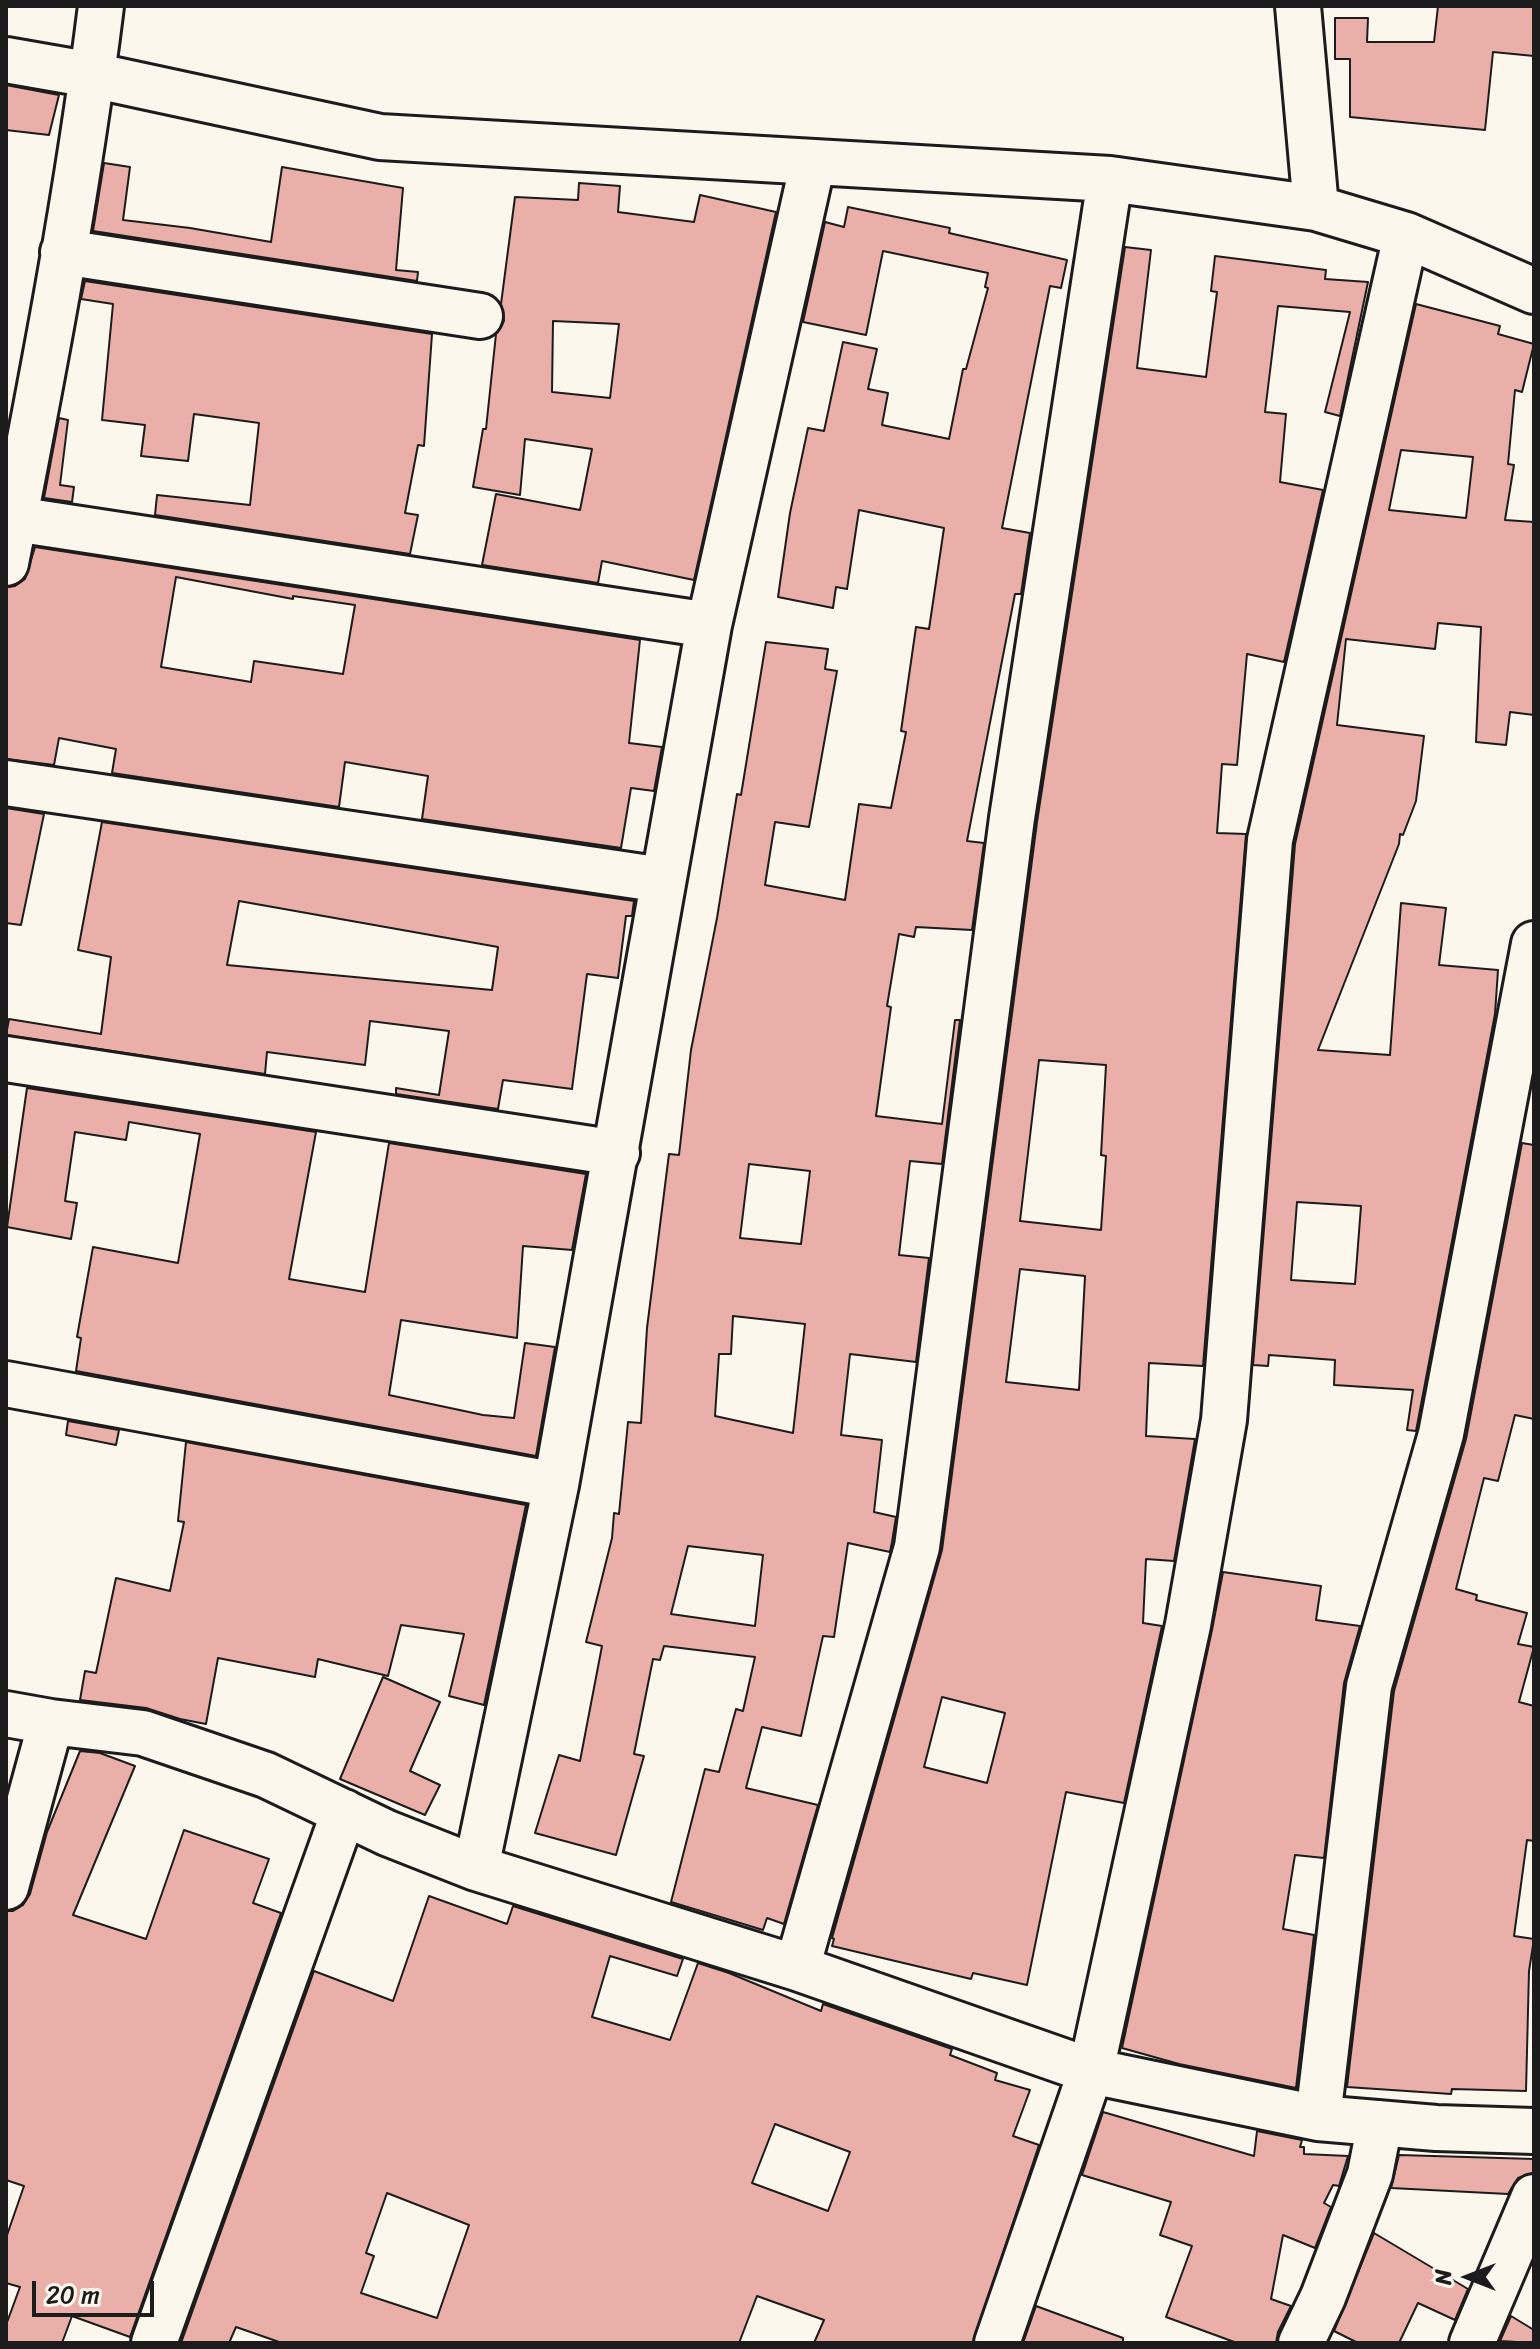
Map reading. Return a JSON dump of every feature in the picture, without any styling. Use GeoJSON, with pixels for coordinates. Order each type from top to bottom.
{"type":"FeatureCollection","features":[{"type":"Feature","properties":{"kind":"street"},"geometry":{"type":"LineString","coordinates":[[6,563],[63,252],[101,6]]}},
{"type":"Feature","properties":{"kind":"street"},"geometry":{"type":"LineString","coordinates":[[1298,6],[1316,208]]}},
{"type":"Feature","properties":{"kind":"street"},"geometry":{"type":"LineString","coordinates":[[6,60],[92,75],[380,137],[1110,179],[1316,208],[1406,235],[1534,291]]}},
{"type":"Feature","properties":{"kind":"street"},"geometry":{"type":"LineString","coordinates":[[476,1868],[556,1485],[709,625],[813,162]]}},
{"type":"Feature","properties":{"kind":"street"},"geometry":{"type":"LineString","coordinates":[[797,1968],[917,1547],[1012,818],[1110,179]]}},
{"type":"Feature","properties":{"kind":"street"},"geometry":{"type":"LineString","coordinates":[[997,2343],[1091,2071],[1188,1625],[1224,1420],[1270,840],[1406,235]]}},
{"type":"Feature","properties":{"kind":"street"},"geometry":{"type":"LineString","coordinates":[[63,252],[480,316]]}},
{"type":"Feature","properties":{"kind":"street"},"geometry":{"type":"LineString","coordinates":[[15,519],[709,625]]}},
{"type":"Feature","properties":{"kind":"street"},"geometry":{"type":"LineString","coordinates":[[6,783],[663,880]]}},
{"type":"Feature","properties":{"kind":"street"},"geometry":{"type":"LineString","coordinates":[[1318,2118],[1369,1686],[1441,1434],[1534,944]]}},
{"type":"Feature","properties":{"kind":"street"},"geometry":{"type":"LineString","coordinates":[[6,1059],[617,1153]]}},
{"type":"Feature","properties":{"kind":"street"},"geometry":{"type":"LineString","coordinates":[[6,1384],[556,1485]]}},
{"type":"Feature","properties":{"kind":"street"},"geometry":{"type":"LineString","coordinates":[[6,1714],[143,1733],[266,1775],[387,1833],[476,1868],[797,1968],[1091,2071],[1318,2118],[1534,2131]]}},
{"type":"Feature","properties":{"kind":"street"},"geometry":{"type":"LineString","coordinates":[[6,1887],[51,1722]]}},
{"type":"Feature","properties":{"kind":"street"},"geometry":{"type":"LineString","coordinates":[[154,2343],[344,1812]]}},
{"type":"Feature","properties":{"kind":"street"},"geometry":{"type":"LineString","coordinates":[[1301,2343],[1323,2297],[1370,2174],[1380,2123]]}},
{"type":"Feature","properties":{"kind":"street"},"geometry":{"type":"LineString","coordinates":[[1472,2343],[1534,2197]]}},
{"type":"Feature","properties":{"kind":"building"},"geometry":{"type":"Polygon","coordinates":[[[1438,6],[1534,6],[1534,56],[1493,52],[1485,130],[1350,117],[1350,59],[1335,59],[1335,18],[1368,18],[1367,42],[1434,42],[1438,6]]]}},
{"type":"Feature","properties":{"kind":"building"},"geometry":{"type":"Polygon","coordinates":[[[6,85],[59,95],[49,135],[6,130],[6,85]]]}},
{"type":"Feature","properties":{"kind":"building"},"geometry":{"type":"Polygon","coordinates":[[[104,163],[130,167],[123,220],[271,242],[282,167],[403,188],[396,270],[418,272],[417,281],[93,231],[104,163]]]}},
{"type":"Feature","properties":{"kind":"building"},"geometry":{"type":"Polygon","coordinates":[[[579,183],[620,186],[618,212],[694,222],[700,195],[776,212],[694,580],[602,561],[598,583],[482,565],[496,494],[580,510],[592,449],[525,439],[520,495],[473,487],[483,429],[486,429],[496,334],[504,321],[501,304],[515,197],[578,200],[579,183]],[[553,321],[552,392],[610,398],[619,324],[553,321]]]}},
{"type":"Feature","properties":{"kind":"building"},"geometry":{"type":"Polygon","coordinates":[[[848,207],[950,228],[949,233],[1067,260],[1061,288],[1050,286],[1002,528],[1030,533],[1021,594],[1015,594],[967,841],[984,843],[972,930],[916,927],[914,937],[899,934],[887,1006],[891,1007],[876,1116],[942,1124],[955,1020],[960,1020],[942,1164],[910,1161],[899,1255],[929,1258],[916,1362],[850,1354],[841,1435],[882,1440],[874,1512],[896,1517],[892,1542],[890,1552],[848,1543],[834,1637],[823,1636],[801,1736],[762,1727],[746,1788],[818,1805],[784,1924],[767,1918],[763,1930],[671,1902],[705,1769],[719,1772],[736,1709],[743,1711],[755,1657],[664,1646],[660,1660],[653,1659],[634,1754],[644,1756],[616,1855],[535,1833],[559,1755],[580,1761],[602,1646],[586,1642],[612,1538],[614,1513],[619,1514],[628,1422],[641,1423],[647,1328],[669,1154],[679,1155],[691,1050],[737,794],[741,795],[766,642],[828,649],[825,669],[837,671],[809,827],[775,822],[765,885],[845,900],[859,804],[891,808],[906,732],[901,731],[916,627],[929,629],[944,528],[859,510],[847,589],[836,587],[833,608],[778,597],[790,513],[808,428],[824,431],[843,342],[877,349],[868,389],[888,393],[882,425],[949,439],[963,369],[966,369],[988,288],[985,287],[988,273],[883,251],[866,335],[803,322],[825,222],[844,227],[848,207]],[[749,1164],[740,1238],[801,1244],[810,1171],[749,1164]],[[733,1316],[731,1354],[719,1354],[715,1416],[793,1433],[805,1324],[733,1316]],[[688,1546],[671,1614],[755,1626],[763,1555],[688,1546]]]}},
{"type":"Feature","properties":{"kind":"building"},"geometry":{"type":"Polygon","coordinates":[[[1125,247],[1151,250],[1137,368],[1206,377],[1217,292],[1211,291],[1215,256],[1326,270],[1325,279],[1368,282],[1340,416],[1325,412],[1350,312],[1278,306],[1265,412],[1286,414],[1280,482],[1323,490],[1284,662],[1247,654],[1237,765],[1222,764],[1217,833],[1246,834],[1203,1366],[1149,1363],[1146,1436],[1195,1439],[1174,1561],[1146,1559],[1143,1623],[1162,1626],[1124,1803],[1066,1792],[1027,1985],[973,1973],[971,1979],[832,1946],[832,1938],[942,1550],[1037,822],[1125,247]],[[1039,1060],[1020,1221],[1101,1230],[1106,1156],[1101,1155],[1106,1065],[1039,1060]],[[1020,1269],[1006,1382],[1079,1390],[1085,1276],[1020,1269]],[[942,1697],[924,1767],[987,1783],[1005,1713],[942,1697]]]}},
{"type":"Feature","properties":{"kind":"building"},"geometry":{"type":"Polygon","coordinates":[[[85,281],[432,334],[424,446],[418,445],[405,513],[418,515],[410,554],[155,515],[157,495],[250,505],[259,423],[194,414],[188,461],[141,456],[145,425],[102,420],[113,304],[81,299],[85,281]]]}},
{"type":"Feature","properties":{"kind":"building"},"geometry":{"type":"Polygon","coordinates":[[[1416,304],[1500,326],[1498,334],[1534,344],[1522,392],[1515,390],[1508,464],[1514,465],[1505,520],[1534,522],[1534,715],[1510,712],[1506,745],[1476,742],[1481,627],[1438,623],[1435,649],[1346,639],[1337,725],[1424,736],[1416,801],[1403,835],[1400,834],[1399,844],[1318,1050],[1390,1055],[1401,903],[1446,908],[1439,965],[1498,970],[1495,1014],[1416,1431],[1407,1430],[1413,1390],[1334,1385],[1335,1360],[1269,1355],[1268,1366],[1253,1365],[1295,844],[1416,304]],[[1401,450],[1389,510],[1466,518],[1473,457],[1401,450]],[[1297,1202],[1291,1280],[1355,1284],[1361,1206],[1297,1202]]]}},
{"type":"Feature","properties":{"kind":"building"},"geometry":{"type":"Polygon","coordinates":[[[59,418],[68,420],[60,485],[74,487],[72,502],[44,498],[59,418]]]}},
{"type":"Feature","properties":{"kind":"building"},"geometry":{"type":"Polygon","coordinates":[[[35,547],[640,640],[629,743],[662,747],[654,791],[631,788],[621,848],[422,819],[428,776],[345,762],[339,807],[112,773],[116,749],[59,738],[54,765],[6,759],[6,587],[15,586],[25,579],[35,547]],[[176,577],[161,667],[251,682],[254,661],[343,674],[355,605],[293,596],[293,599],[176,577]]]}},
{"type":"Feature","properties":{"kind":"building"},"geometry":{"type":"Polygon","coordinates":[[[6,808],[44,814],[21,925],[6,923],[6,808]]]}},
{"type":"Feature","properties":{"kind":"building"},"geometry":{"type":"Polygon","coordinates":[[[102,822],[634,901],[632,916],[626,916],[618,978],[587,974],[572,1089],[503,1080],[498,1109],[396,1094],[396,1088],[439,1095],[449,1031],[370,1021],[365,1065],[267,1052],[265,1074],[6,1035],[9,1019],[101,1034],[111,957],[78,950],[102,822]],[[239,901],[227,965],[492,990],[498,947],[239,901]]]}},
{"type":"Feature","properties":{"kind":"building"},"geometry":{"type":"Polygon","coordinates":[[[27,1088],[316,1132],[289,1279],[365,1292],[389,1143],[586,1174],[572,1250],[523,1246],[517,1338],[401,1320],[389,1395],[483,1415],[514,1418],[525,1343],[555,1347],[536,1456],[76,1371],[81,1338],[77,1337],[93,1247],[178,1263],[200,1134],[129,1122],[126,1140],[75,1132],[65,1201],[77,1203],[71,1239],[7,1227],[27,1088]]]}},
{"type":"Feature","properties":{"kind":"building"},"geometry":{"type":"Polygon","coordinates":[[[1522,1143],[1534,1145],[1534,1419],[1515,1415],[1498,1481],[1484,1478],[1456,1589],[1477,1595],[1476,1600],[1527,1613],[1518,1644],[1534,1647],[1519,1702],[1534,1706],[1534,1841],[1527,1840],[1514,1936],[1534,1939],[1529,1971],[1526,2091],[1452,2089],[1451,2094],[1347,2087],[1394,1691],[1466,1439],[1522,1143]]]}},
{"type":"Feature","properties":{"kind":"building"},"geometry":{"type":"Polygon","coordinates":[[[68,1421],[119,1430],[116,1445],[66,1435],[68,1421]]]}},
{"type":"Feature","properties":{"kind":"building"},"geometry":{"type":"Polygon","coordinates":[[[186,1442],[526,1505],[484,1705],[449,1696],[464,1634],[401,1625],[388,1676],[318,1659],[315,1677],[218,1658],[206,1724],[146,1708],[80,1700],[85,1671],[96,1673],[116,1578],[170,1591],[184,1522],[178,1521],[186,1442]]]}},
{"type":"Feature","properties":{"kind":"building"},"geometry":{"type":"Polygon","coordinates":[[[1223,1572],[1321,1586],[1316,1620],[1360,1626],[1344,1683],[1324,1858],[1295,1855],[1283,1929],[1314,1935],[1296,2088],[1179,2064],[1122,2048],[1223,1572]]]}},
{"type":"Feature","properties":{"kind":"building"},"geometry":{"type":"Polygon","coordinates":[[[383,1677],[440,1702],[410,1771],[440,1785],[425,1815],[340,1779],[383,1677]]]}},
{"type":"Feature","properties":{"kind":"building"},"geometry":{"type":"Polygon","coordinates":[[[80,1751],[100,1753],[135,1766],[73,1915],[146,1939],[184,1830],[269,1859],[253,1903],[281,1913],[130,2337],[72,2316],[62,2343],[6,2343],[6,2325],[20,2287],[6,2283],[6,2238],[24,2186],[6,2180],[6,1911],[23,1905],[30,1894],[47,1832],[80,1751]]]}},
{"type":"Feature","properties":{"kind":"building"},"geometry":{"type":"Polygon","coordinates":[[[429,1896],[507,1924],[513,1906],[683,1959],[677,1976],[610,1956],[592,2017],[670,2040],[698,1963],[821,2011],[823,2004],[952,2049],[950,2055],[997,2073],[995,2080],[1030,2090],[1013,2136],[1039,2145],[973,2343],[814,2343],[824,2320],[757,2296],[739,2343],[282,2343],[236,2327],[229,2343],[181,2343],[314,1971],[393,2001],[429,1896]],[[775,2124],[752,2183],[828,2211],[850,2152],[775,2124]],[[387,2193],[366,2253],[374,2256],[361,2293],[437,2318],[469,2225],[387,2193]]]}},
{"type":"Feature","properties":{"kind":"building"},"geometry":{"type":"Polygon","coordinates":[[[1103,2112],[1254,2156],[1257,2131],[1302,2140],[1300,2147],[1304,2147],[1304,2154],[1348,2156],[1339,2186],[1333,2185],[1324,2203],[1331,2207],[1315,2248],[1283,2235],[1271,2299],[1291,2306],[1276,2343],[1237,2343],[1166,2317],[1192,2246],[1160,2235],[1171,2202],[1082,2175],[1103,2112]]]}},
{"type":"Feature","properties":{"kind":"building"},"geometry":{"type":"Polygon","coordinates":[[[1399,2155],[1534,2159],[1534,2173],[1518,2178],[1508,2194],[1391,2188],[1399,2155]]]}},
{"type":"Feature","properties":{"kind":"building"},"geometry":{"type":"Polygon","coordinates":[[[1374,2233],[1468,2289],[1455,2320],[1418,2303],[1399,2343],[1358,2343],[1334,2331],[1374,2233]]]}},
{"type":"Feature","properties":{"kind":"building"},"geometry":{"type":"Polygon","coordinates":[[[1036,2306],[1123,2338],[1123,2343],[1023,2343],[1036,2306]]]}},
{"type":"Feature","properties":{"kind":"building"},"geometry":{"type":"Polygon","coordinates":[[[1511,2316],[1534,2330],[1534,2343],[1500,2341],[1511,2316]]]}}]}
